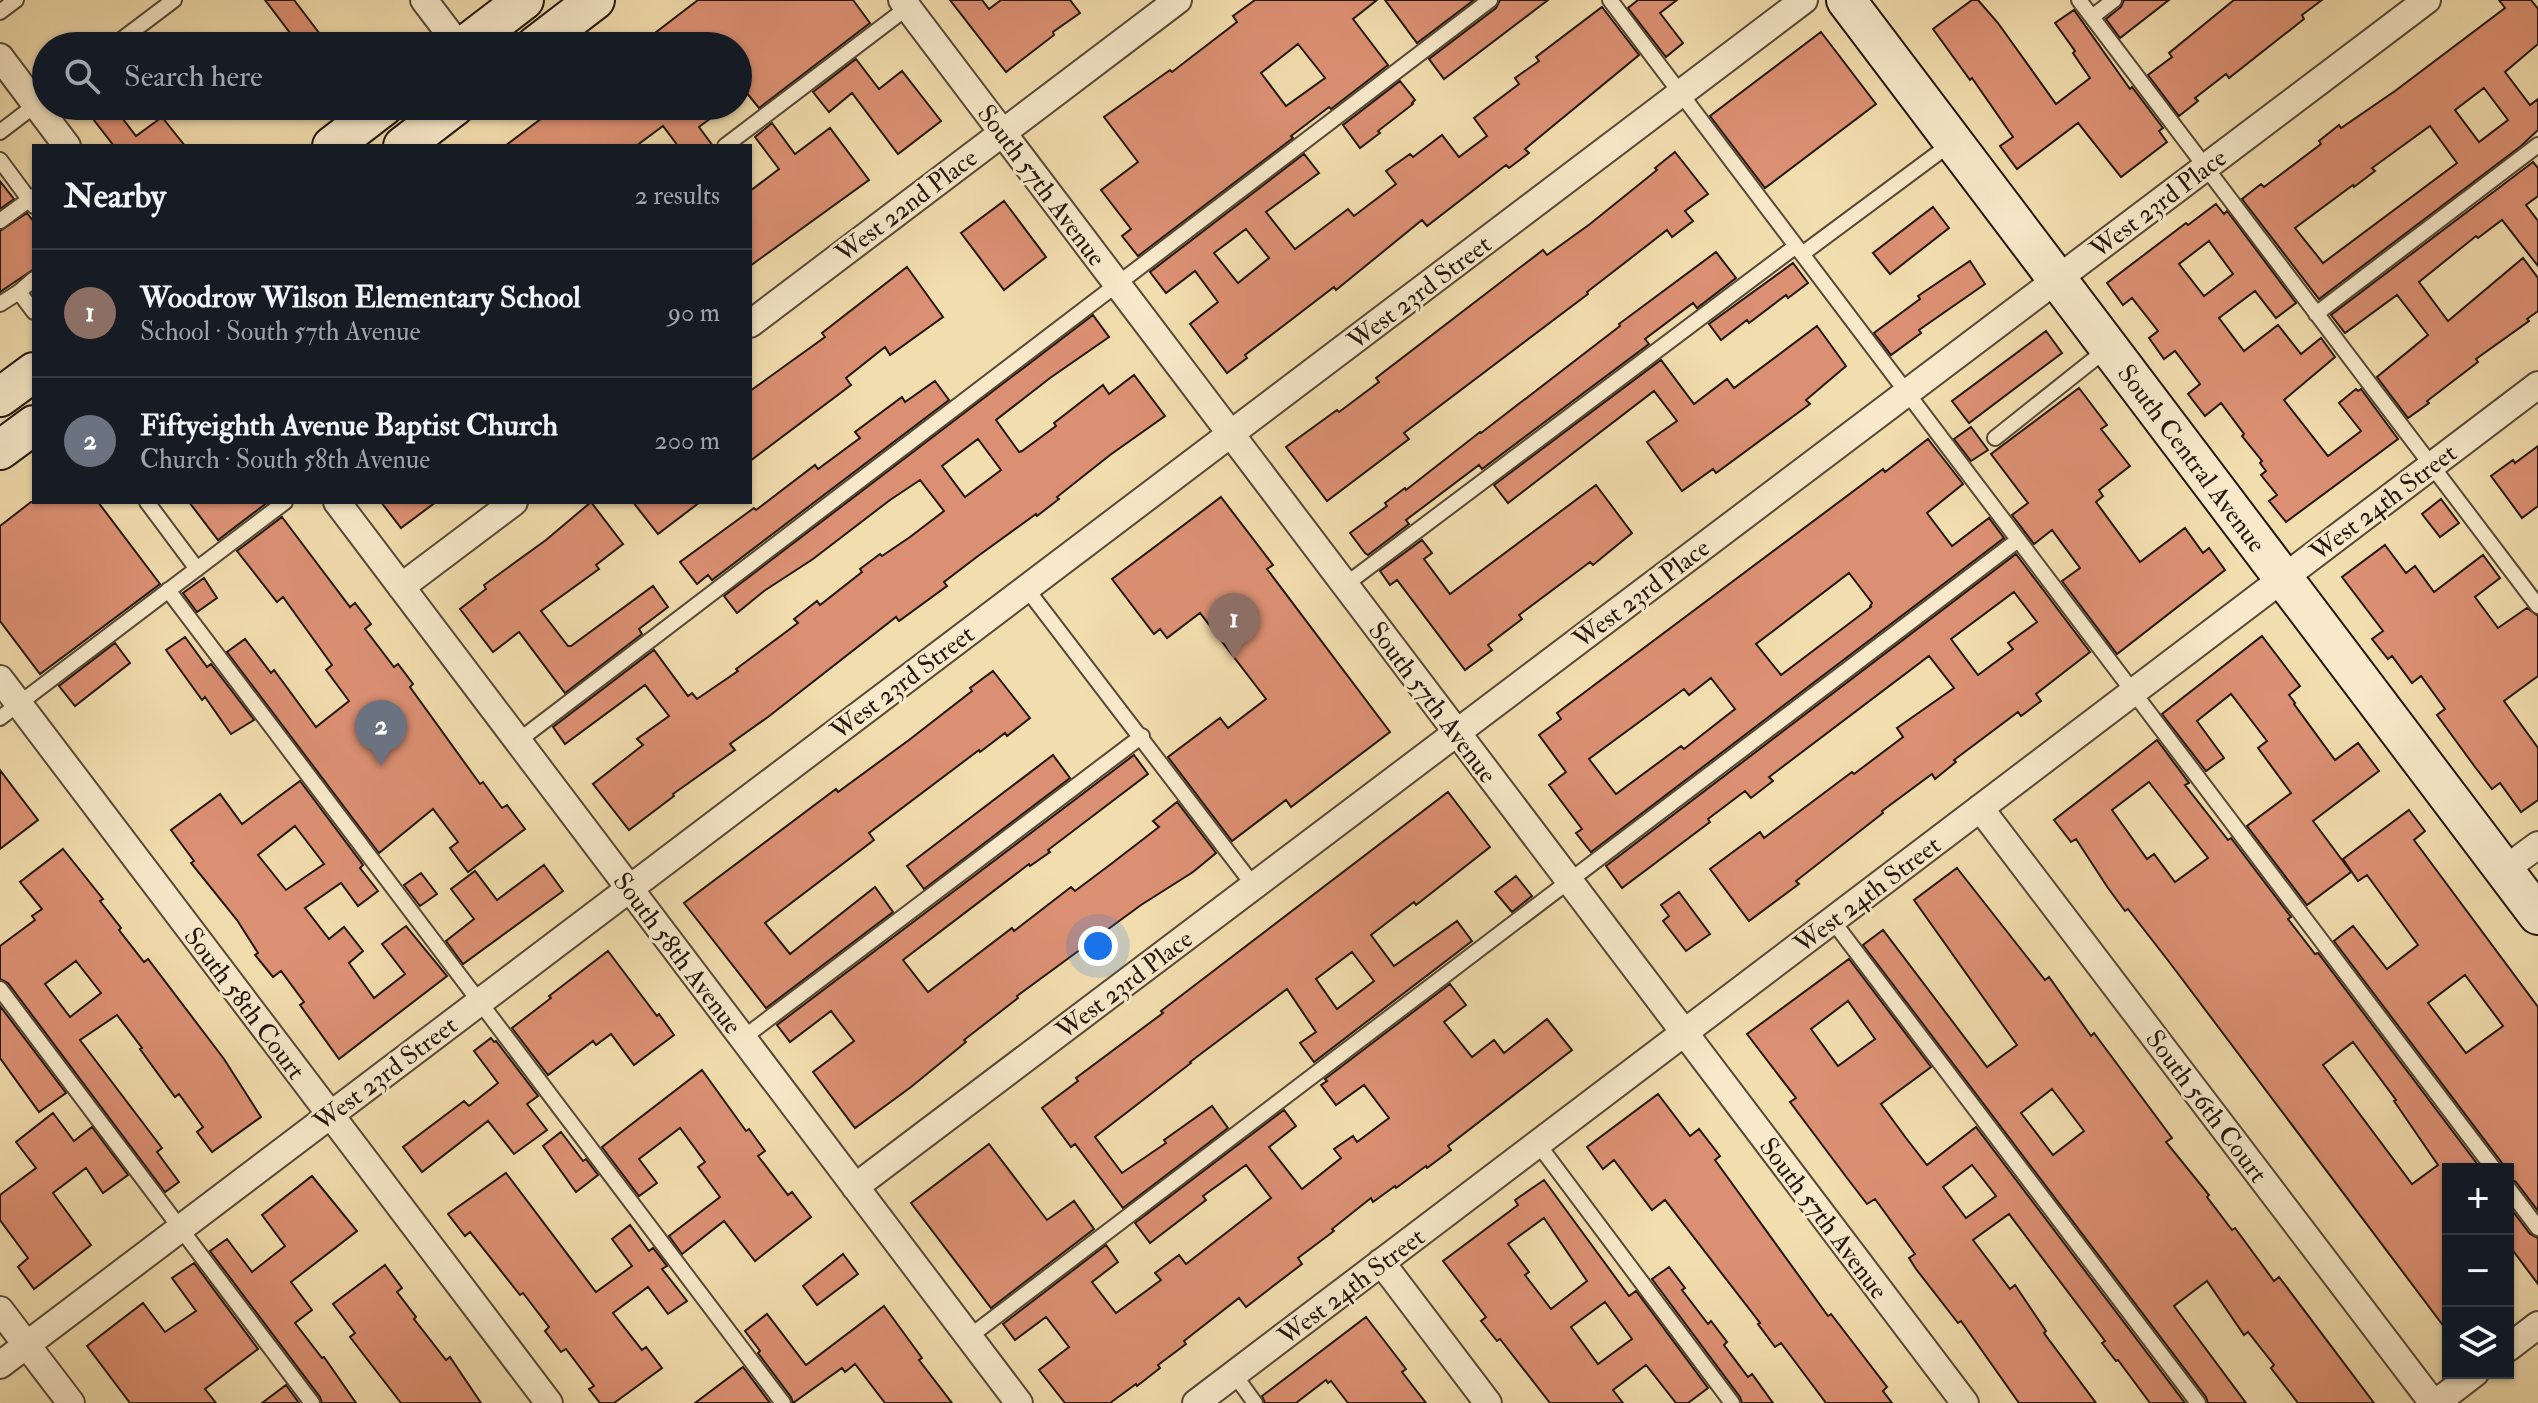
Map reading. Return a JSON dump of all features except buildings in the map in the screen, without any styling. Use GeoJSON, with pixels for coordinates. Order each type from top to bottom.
{"type":"FeatureCollection","features":[{"type":"Feature","properties":{"kind":"street"},"geometry":{"type":"LineString","coordinates":[[424,0],[450,32]]}},
{"type":"Feature","properties":{"kind":"street"},"geometry":{"type":"LineString","coordinates":[[480,32],[524,0]]}},
{"type":"Feature","properties":{"kind":"street"},"geometry":{"type":"LineString","coordinates":[[553,32],[595,0]]}},
{"type":"Feature","properties":{"kind":"street","name":"West 22nd Place"},"geometry":{"type":"LineString","coordinates":[[752,322],[1178,0]]}},
{"type":"Feature","properties":{"kind":"street","name":"West 23rd Street"},"geometry":{"type":"LineString","coordinates":[[0,1365],[1804,0]]}},
{"type":"Feature","properties":{"kind":"street","name":"South Central Avenue"},"geometry":{"type":"LineString","coordinates":[[1846,0],[2538,915]]}},
{"type":"Feature","properties":{"kind":"street","name":"West 23rd Place"},"geometry":{"type":"LineString","coordinates":[[855,1187],[2427,0]]}},
{"type":"Feature","properties":{"kind":"street","name":"South 57th Avenue"},"geometry":{"type":"LineString","coordinates":[[909,3],[1002,133],[1965,1403]]}},
{"type":"Feature","properties":{"kind":"street"},"geometry":{"type":"LineString","coordinates":[[0,57],[32,91]]}},
{"type":"Feature","properties":{"kind":"street"},"geometry":{"type":"LineString","coordinates":[[52,120],[66,144]]}},
{"type":"Feature","properties":{"kind":"street"},"geometry":{"type":"LineString","coordinates":[[335,144],[366,120]]}},
{"type":"Feature","properties":{"kind":"street"},"geometry":{"type":"LineString","coordinates":[[406,144],[437,120]]}},
{"type":"Feature","properties":{"kind":"street"},"geometry":{"type":"LineString","coordinates":[[0,397],[32,373]]}},
{"type":"Feature","properties":{"kind":"street","name":"West 24th Street"},"geometry":{"type":"LineString","coordinates":[[1196,1403],[2538,385]]}},
{"type":"Feature","properties":{"kind":"street"},"geometry":{"type":"LineString","coordinates":[[0,450],[32,426]]}},
{"type":"Feature","properties":{"kind":"street","name":"South 58th Avenue"},"geometry":{"type":"LineString","coordinates":[[339,504],[1019,1403]]}},
{"type":"Feature","properties":{"kind":"street"},"geometry":{"type":"LineString","coordinates":[[401,587],[511,504]]}},
{"type":"Feature","properties":{"kind":"street","name":"South 58th Court"},"geometry":{"type":"LineString","coordinates":[[0,679],[9,711],[330,1115],[549,1403]]}},
{"type":"Feature","properties":{"kind":"street","name":"South 56th Court"},"geometry":{"type":"LineString","coordinates":[[1980,808],[2434,1403]]}},
{"type":"Feature","properties":{"kind":"street"},"geometry":{"type":"LineString","coordinates":[[2504,870],[2538,845]]}},
{"type":"Feature","properties":{"kind":"street"},"geometry":{"type":"LineString","coordinates":[[1381,1262],[1488,1403]]}},
{"type":"Feature","properties":{"kind":"street"},"geometry":{"type":"LineString","coordinates":[[0,1310],[71,1403]]}},
{"type":"Feature","properties":{"kind":"street"},"geometry":{"type":"LineString","coordinates":[[2514,1343],[2538,1325]]}},
{"type":"Feature","properties":{"kind":"street"},"geometry":{"type":"LineString","coordinates":[[2434,1403],[2467,1379]]}},
{"type":"Feature","properties":{"kind":"lane"},"geometry":{"type":"LineString","coordinates":[[0,12],[16,0]]}},
{"type":"Feature","properties":{"kind":"lane"},"geometry":{"type":"LineString","coordinates":[[132,32],[174,0]]}},
{"type":"Feature","properties":{"kind":"lane"},"geometry":{"type":"LineString","coordinates":[[518,741],[1490,0]]}},
{"type":"Feature","properties":{"kind":"lane"},"geometry":{"type":"LineString","coordinates":[[1610,0],[2489,1163]]}},
{"type":"Feature","properties":{"kind":"lane"},"geometry":{"type":"LineString","coordinates":[[2079,0],[2538,606]]}},
{"type":"Feature","properties":{"kind":"lane"},"geometry":{"type":"LineString","coordinates":[[2092,17],[2114,0]]}},
{"type":"Feature","properties":{"kind":"lane"},"geometry":{"type":"LineString","coordinates":[[728,144],[909,3]]}},
{"type":"Feature","properties":{"kind":"lane"},"geometry":{"type":"LineString","coordinates":[[0,132],[32,108]]}},
{"type":"Feature","properties":{"kind":"lane"},"geometry":{"type":"LineString","coordinates":[[1345,585],[1799,250],[1953,141]]}},
{"type":"Feature","properties":{"kind":"lane"},"geometry":{"type":"LineString","coordinates":[[2316,314],[2538,145]]}},
{"type":"Feature","properties":{"kind":"lane"},"geometry":{"type":"LineString","coordinates":[[0,160],[32,201],[0,221]]}},
{"type":"Feature","properties":{"kind":"lane"},"geometry":{"type":"LineString","coordinates":[[0,304],[32,281]]}},
{"type":"Feature","properties":{"kind":"lane"},"geometry":{"type":"LineString","coordinates":[[19,292],[32,309]]}},
{"type":"Feature","properties":{"kind":"lane"},"geometry":{"type":"LineString","coordinates":[[1995,438],[2109,347]]}},
{"type":"Feature","properties":{"kind":"lane"},"geometry":{"type":"LineString","coordinates":[[148,504],[197,569]]}},
{"type":"Feature","properties":{"kind":"lane"},"geometry":{"type":"LineString","coordinates":[[9,711],[282,504]]}},
{"type":"Feature","properties":{"kind":"lane"},"geometry":{"type":"LineString","coordinates":[[969,1337],[2018,540]]}},
{"type":"Feature","properties":{"kind":"lane"},"geometry":{"type":"LineString","coordinates":[[1026,588],[1254,886]]}},
{"type":"Feature","properties":{"kind":"lane"},"geometry":{"type":"LineString","coordinates":[[168,590],[783,1403]]}},
{"type":"Feature","properties":{"kind":"lane"},"geometry":{"type":"LineString","coordinates":[[743,1038],[1142,736]]}},
{"type":"Feature","properties":{"kind":"lane"},"geometry":{"type":"LineString","coordinates":[[1832,920],[2198,1403]]}},
{"type":"Feature","properties":{"kind":"lane"},"geometry":{"type":"LineString","coordinates":[[0,989],[312,1403]]}},
{"type":"Feature","properties":{"kind":"lane"},"geometry":{"type":"LineString","coordinates":[[1538,1144],[1732,1403]]}},
{"type":"Feature","properties":{"kind":"lane"},"geometry":{"type":"LineString","coordinates":[[2514,1196],[2538,1228]]}},
{"type":"Feature","properties":{"kind":"lane"},"geometry":{"type":"LineString","coordinates":[[1234,1374],[1255,1403]]}},
{"type":"Feature","properties":{"kind":"place","name":"Woodrow Wilson Elementary School"},"geometry":{"type":"Point","coordinates":[1234,659]}},
{"type":"Feature","properties":{"kind":"place","name":"Fiftyeighth Avenue Baptist Church"},"geometry":{"type":"Point","coordinates":[381,766]}}]}
